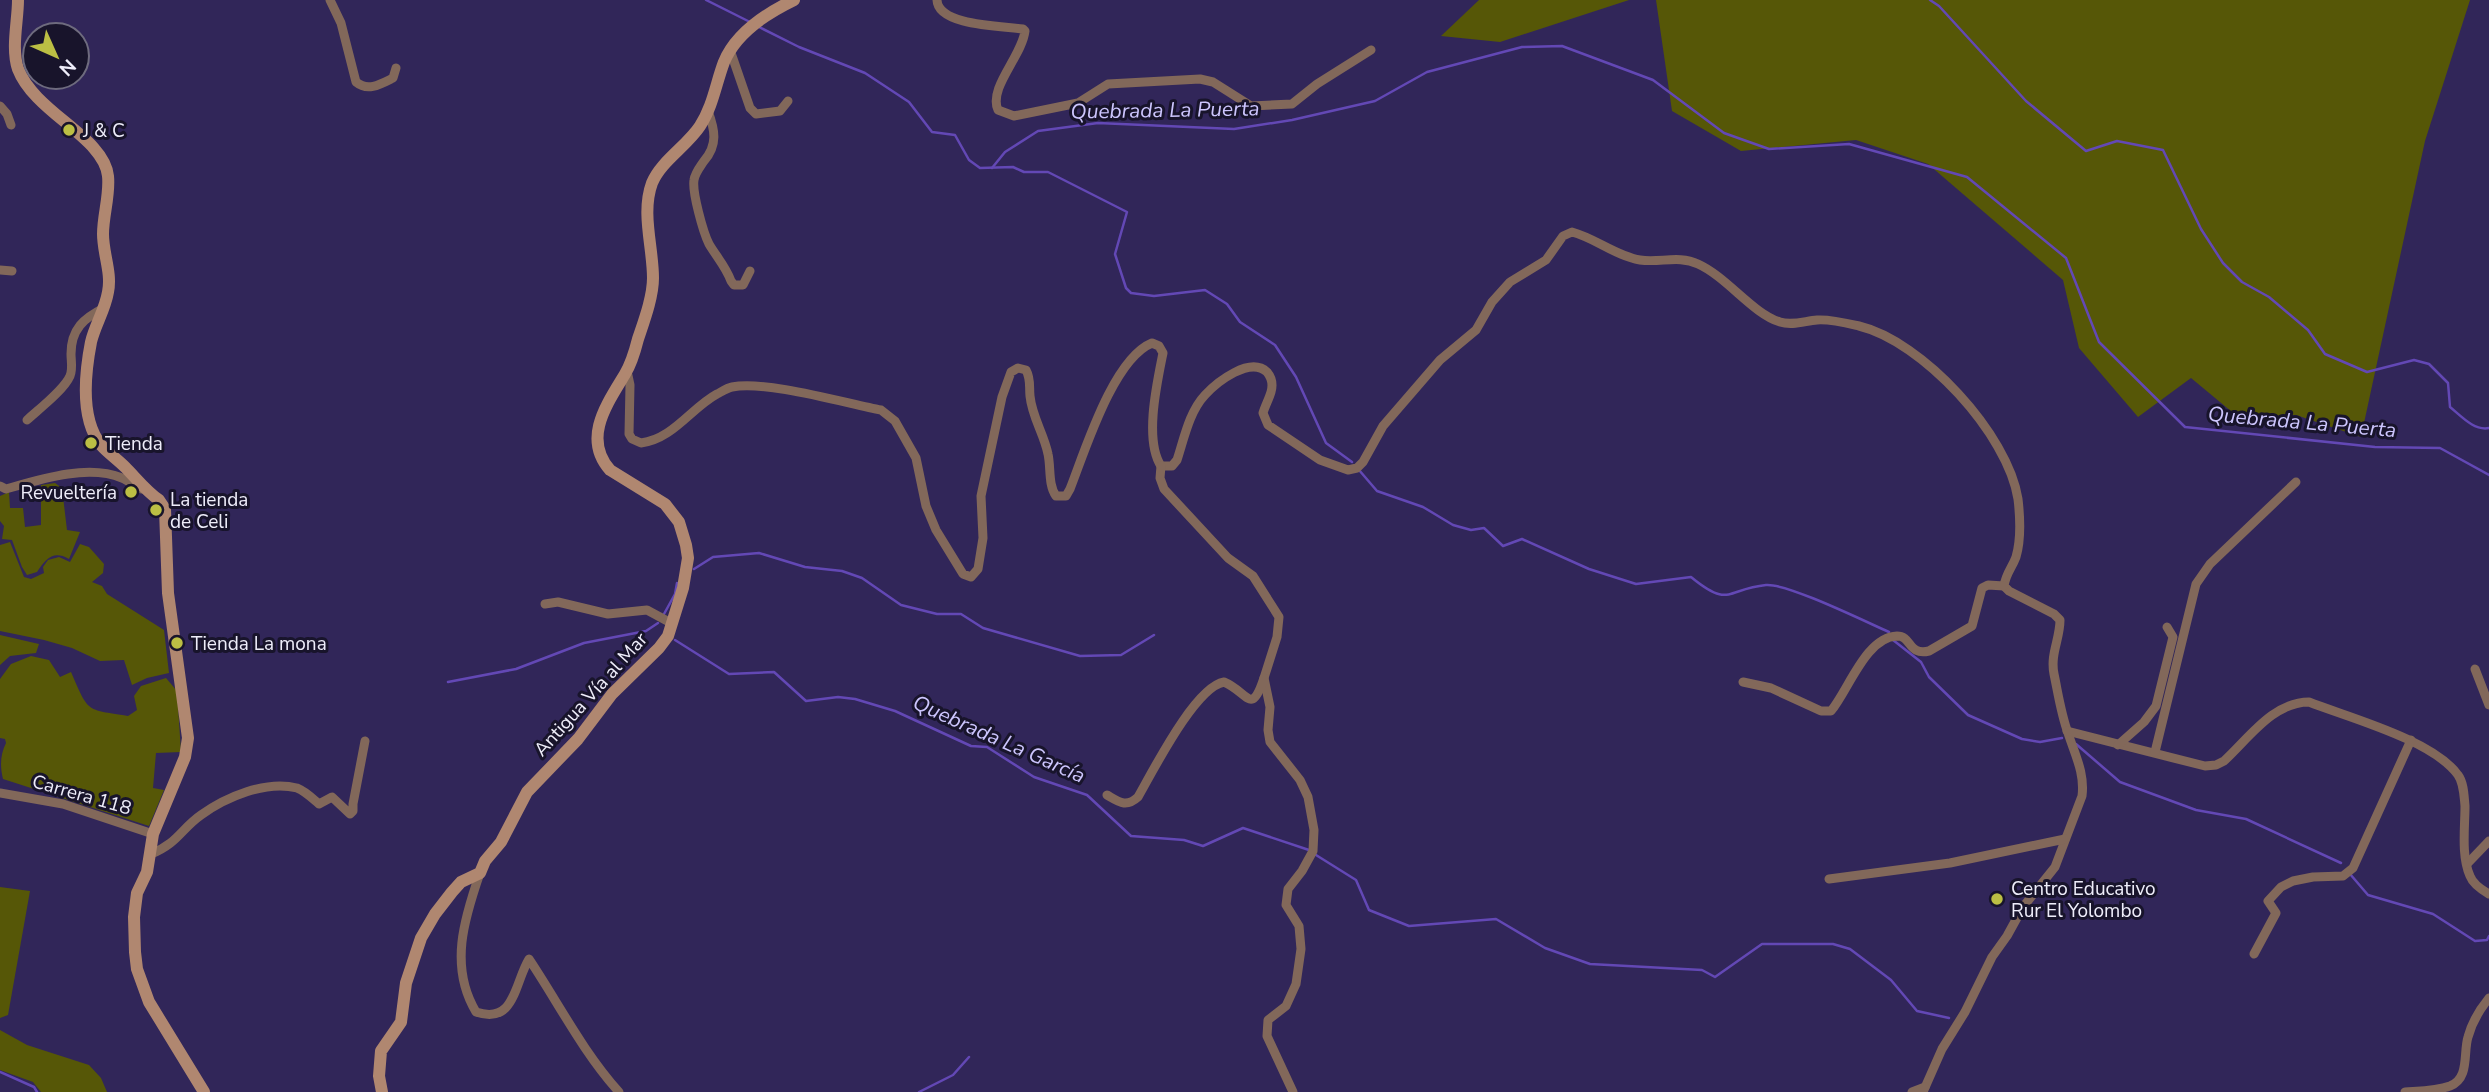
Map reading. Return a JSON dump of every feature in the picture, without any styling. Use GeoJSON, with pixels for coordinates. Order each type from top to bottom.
{"type":"FeatureCollection","features":[{"type":"Feature","properties":{"kind":"main road"},"geometry":{"type":"LineString","coordinates":[[18,0],[16,50],[22,76],[38,99],[92,144],[106,168],[108,184],[103,235],[110,283],[92,339],[88,362],[86,400],[92,428],[101,444],[159,499],[166,516],[168,593],[188,738],[185,757],[153,834],[147,872],[137,893],[134,917],[137,969],[149,1002],[204,1092]]}},
{"type":"Feature","properties":{"kind":"main road","name":"Antigua Vía al Mar"},"geometry":{"type":"LineString","coordinates":[[382,1092],[379,1076],[381,1051],[401,1022],[406,983],[421,938],[435,914],[461,882],[480,873],[485,861],[501,842],[527,792],[578,739],[612,694],[668,636],[687,572],[688,558],[683,533],[665,504],[610,470],[597,447],[598,427],[627,371],[644,320],[653,279],[648,215],[653,182],[667,162],[692,137],[708,111],[730,50],[749,29],[794,0]]}},
{"type":"Feature","properties":{"kind":"street"},"geometry":{"type":"LineString","coordinates":[[330,0],[341,23],[356,82],[367,87],[378,86],[393,78],[396,68]]}},
{"type":"Feature","properties":{"kind":"street"},"geometry":{"type":"LineString","coordinates":[[937,0],[937,6],[954,20],[1023,29],[1025,32],[1013,63],[995,94],[998,110],[1014,116],[1078,103],[1108,84],[1199,79],[1213,82],[1251,106],[1292,104],[1317,84],[1371,50]]}},
{"type":"Feature","properties":{"kind":"street"},"geometry":{"type":"LineString","coordinates":[[730,50],[750,108],[756,114],[780,111],[788,101]]}},
{"type":"Feature","properties":{"kind":"street"},"geometry":{"type":"LineString","coordinates":[[0,106],[11,125]]}},
{"type":"Feature","properties":{"kind":"street"},"geometry":{"type":"LineString","coordinates":[[708,111],[715,143],[693,183],[700,214],[709,244],[734,285],[743,285],[750,271]]}},
{"type":"Feature","properties":{"kind":"street"},"geometry":{"type":"LineString","coordinates":[[1161,466],[1172,466],[1177,460],[1195,409],[1205,394],[1222,380],[1252,367],[1265,370],[1272,379],[1272,391],[1263,413],[1268,425],[1320,460],[1348,470],[1357,468],[1383,426],[1440,360],[1476,330],[1492,302],[1510,282],[1546,260],[1563,236],[1572,232],[1640,260],[1670,259],[1697,263],[1735,289],[1757,309],[1779,322],[1819,320],[1861,326],[1881,334],[1918,356],[1979,416],[2005,461],[2019,510],[2015,558],[2007,572],[2004,586]]}},
{"type":"Feature","properties":{"kind":"street"},"geometry":{"type":"LineString","coordinates":[[0,270],[12,271]]}},
{"type":"Feature","properties":{"kind":"street"},"geometry":{"type":"LineString","coordinates":[[27,420],[71,375],[71,350],[77,328],[87,317],[104,308]]}},
{"type":"Feature","properties":{"kind":"street"},"geometry":{"type":"LineString","coordinates":[[627,371],[630,384],[629,435],[636,442],[642,443],[666,433],[708,400],[732,387],[767,388],[881,410],[895,421],[916,458],[926,506],[936,530],[966,576],[971,577],[978,569],[983,538],[981,496],[1002,397],[1011,372],[1018,368],[1026,370],[1030,377],[1030,397],[1048,453],[1052,490],[1056,496],[1061,497],[1070,489],[1099,415],[1119,376],[1145,346],[1152,343],[1159,346],[1163,353],[1154,410],[1154,444],[1164,489],[1227,558],[1253,576],[1279,617],[1278,637],[1257,697],[1249,699],[1224,682],[1207,689],[1179,727],[1138,797],[1124,805],[1107,794]]}},
{"type":"Feature","properties":{"kind":"street"},"geometry":{"type":"LineString","coordinates":[[0,486],[6,489],[91,471],[123,478],[152,495]]}},
{"type":"Feature","properties":{"kind":"street"},"geometry":{"type":"LineString","coordinates":[[2155,752],[2196,584],[2210,564],[2296,482]]}},
{"type":"Feature","properties":{"kind":"street"},"geometry":{"type":"LineString","coordinates":[[1743,682],[1771,688],[1821,711],[1830,711],[1840,700],[1870,649],[1879,642],[1897,636],[1905,638],[1915,651],[1929,651],[1972,626],[1982,588],[1988,585],[2004,586],[2060,620],[2060,632],[2053,651],[2053,671],[2067,731],[2081,769],[2082,796],[2055,867],[2023,906],[1992,957],[1965,1012],[1942,1049],[1924,1089],[1912,1092]]}},
{"type":"Feature","properties":{"kind":"street"},"geometry":{"type":"LineString","coordinates":[[545,604],[558,602],[608,614],[646,610],[671,623]]}},
{"type":"Feature","properties":{"kind":"street"},"geometry":{"type":"LineString","coordinates":[[2118,745],[2144,722],[2156,706],[2173,637],[2167,627]]}},
{"type":"Feature","properties":{"kind":"street"},"geometry":{"type":"LineString","coordinates":[[2475,669],[2489,705]]}},
{"type":"Feature","properties":{"kind":"street"},"geometry":{"type":"LineString","coordinates":[[1264,678],[1269,693],[1270,742],[1300,780],[1308,797],[1314,830],[1313,851],[1302,871],[1287,889],[1286,905],[1299,926],[1301,949],[1296,984],[1286,1006],[1268,1020],[1267,1037],[1293,1092]]}},
{"type":"Feature","properties":{"kind":"street"},"geometry":{"type":"LineString","coordinates":[[2067,731],[2205,766],[2216,765],[2224,761],[2277,710],[2297,702],[2309,702],[2411,740],[2433,752],[2460,777],[2465,794],[2467,864],[2470,877],[2489,894]]}},
{"type":"Feature","properties":{"kind":"street"},"geometry":{"type":"LineString","coordinates":[[2254,954],[2276,913],[2268,901],[2271,895],[2293,881],[2343,876],[2353,868],[2411,740]]}},
{"type":"Feature","properties":{"kind":"street"},"geometry":{"type":"LineString","coordinates":[[151,854],[165,848],[181,836],[199,816],[229,798],[279,785],[300,789],[319,804],[332,797],[350,814],[353,811],[365,741]]}},
{"type":"Feature","properties":{"kind":"street","name":"Carrera 118"},"geometry":{"type":"LineString","coordinates":[[0,793],[63,804],[153,834]]}},
{"type":"Feature","properties":{"kind":"street"},"geometry":{"type":"LineString","coordinates":[[1829,879],[1951,863],[2065,839]]}},
{"type":"Feature","properties":{"kind":"street"},"geometry":{"type":"LineString","coordinates":[[2467,864],[2489,841]]}},
{"type":"Feature","properties":{"kind":"street"},"geometry":{"type":"LineString","coordinates":[[480,873],[467,909],[461,950],[469,999],[476,1012],[487,1016],[508,1008],[529,959],[590,1055],[620,1092]]}},
{"type":"Feature","properties":{"kind":"street"},"geometry":{"type":"LineString","coordinates":[[2405,1092],[2442,1088],[2461,1078],[2465,1066],[2467,1038],[2479,1010],[2489,998]]}},
{"type":"Feature","properties":{"kind":"shaded area"},"geometry":{"type":"Polygon","coordinates":[[[1479,0],[1629,0],[1500,42],[1441,36],[1479,0]]]}},
{"type":"Feature","properties":{"kind":"shaded area"},"geometry":{"type":"Polygon","coordinates":[[[1656,0],[2470,0],[2425,141],[2361,437],[2296,415],[2238,417],[2191,378],[2138,417],[2079,348],[2063,280],[1928,164],[1856,140],[1741,151],[1672,111],[1656,0]]]}},
{"type":"Feature","properties":{"kind":"shaded area"},"geometry":{"type":"Polygon","coordinates":[[[55,483],[62,488],[67,530],[80,532],[69,559],[59,555],[50,557],[37,572],[27,575],[12,540],[2,539],[4,526],[0,521],[0,496],[9,492],[10,508],[23,508],[25,527],[41,525],[41,485],[55,483]]]}},
{"type":"Feature","properties":{"kind":"shaded area"},"geometry":{"type":"Polygon","coordinates":[[[10,542],[24,577],[31,579],[44,573],[43,567],[48,560],[59,557],[70,562],[80,544],[89,547],[104,564],[103,573],[92,582],[102,586],[107,594],[164,630],[169,673],[132,685],[124,660],[100,661],[72,648],[0,631],[0,545],[10,542]]]}},
{"type":"Feature","properties":{"kind":"shaded area"},"geometry":{"type":"Polygon","coordinates":[[[0,635],[39,644],[36,653],[10,656],[0,665],[0,635]]]}},
{"type":"Feature","properties":{"kind":"shaded area"},"geometry":{"type":"Polygon","coordinates":[[[31,656],[49,660],[60,677],[71,672],[81,695],[90,707],[103,712],[128,716],[137,710],[134,696],[141,686],[166,678],[177,691],[181,752],[156,753],[153,788],[164,790],[149,826],[3,779],[1,761],[6,743],[5,739],[0,738],[0,679],[11,664],[31,656]]]}},
{"type":"Feature","properties":{"kind":"shaded area"},"geometry":{"type":"Polygon","coordinates":[[[0,887],[30,891],[8,1015],[0,1018],[0,887]]]}},
{"type":"Feature","properties":{"kind":"shaded area"},"geometry":{"type":"Polygon","coordinates":[[[0,1030],[27,1045],[89,1065],[101,1078],[107,1092],[41,1092],[33,1082],[0,1070],[0,1030]]]}},
{"type":"Feature","properties":{"kind":"waterway","name":"Quebrada La Puerta"},"geometry":{"type":"LineString","coordinates":[[706,0],[750,22]]}},
{"type":"Feature","properties":{"kind":"waterway"},"geometry":{"type":"LineString","coordinates":[[1930,0],[1939,6],[2026,101],[2086,151],[2117,141],[2163,150],[2201,229],[2223,263],[2242,282],[2269,297],[2308,330],[2325,354],[2367,372],[2414,360],[2429,364],[2448,383],[2450,407],[2473,425],[2489,428]]}},
{"type":"Feature","properties":{"kind":"waterway"},"geometry":{"type":"LineString","coordinates":[[759,27],[799,47],[865,73],[909,102],[932,132],[955,135],[969,160],[980,168],[1013,167],[1024,172],[1048,172],[1127,212],[1115,254],[1126,288],[1131,293],[1154,296],[1205,290],[1227,304],[1240,322],[1275,345],[1296,377],[1326,443],[1352,462]]}},
{"type":"Feature","properties":{"kind":"waterway","name":"Quebrada La Puerta"},"geometry":{"type":"LineString","coordinates":[[992,168],[1005,152],[1038,131],[1098,123],[1234,129],[1292,120],[1375,101],[1427,72],[1522,47],[1562,46],[1653,80],[1724,133],[1769,149],[1849,144],[1967,177],[2066,258],[2099,342],[2185,427],[2375,447],[2440,448],[2489,475]]}},
{"type":"Feature","properties":{"kind":"waterway"},"geometry":{"type":"LineString","coordinates":[[1359,470],[1377,491],[1423,507],[1453,525],[1471,530],[1484,528],[1503,546],[1522,539],[1589,569],[1636,584],[1691,577],[1721,595],[1753,587],[1776,586],[1808,596],[1889,632]]}},
{"type":"Feature","properties":{"kind":"waterway"},"geometry":{"type":"LineString","coordinates":[[694,569],[713,557],[759,553],[805,567],[842,571],[862,578],[901,605],[937,614],[961,614],[983,628],[1080,656],[1121,655],[1154,635]]}},
{"type":"Feature","properties":{"kind":"waterway"},"geometry":{"type":"LineString","coordinates":[[664,614],[675,594],[677,583]]}},
{"type":"Feature","properties":{"kind":"waterway"},"geometry":{"type":"LineString","coordinates":[[448,682],[516,669],[584,643],[646,631],[658,623]]}},
{"type":"Feature","properties":{"kind":"waterway","name":"Quebrada La García"},"geometry":{"type":"LineString","coordinates":[[675,640],[729,674],[774,672],[806,701],[838,697],[855,699],[895,711],[971,746],[987,747],[1034,777],[1087,795],[1131,836],[1184,840],[1203,846],[1243,828],[1309,850]]}},
{"type":"Feature","properties":{"kind":"waterway"},"geometry":{"type":"LineString","coordinates":[[1893,640],[1921,662],[1929,677],[1968,715],[2022,739],[2040,742],[2062,738]]}},
{"type":"Feature","properties":{"kind":"waterway"},"geometry":{"type":"LineString","coordinates":[[2076,744],[2120,782],[2196,810],[2246,819],[2341,863]]}},
{"type":"Feature","properties":{"kind":"waterway","name":"Quebrada La García"},"geometry":{"type":"LineString","coordinates":[[1316,855],[1356,880],[1369,910],[1409,926],[1496,919],[1545,948],[1590,964],[1702,970],[1715,977],[1762,944],[1833,944],[1850,949],[1891,980],[1917,1011],[1949,1018]]}},
{"type":"Feature","properties":{"kind":"waterway"},"geometry":{"type":"LineString","coordinates":[[2350,874],[2368,895],[2433,914],[2475,941],[2487,940],[2489,936]]}},
{"type":"Feature","properties":{"kind":"waterway"},"geometry":{"type":"LineString","coordinates":[[919,1092],[953,1075],[969,1057]]}},
{"type":"Feature","properties":{"kind":"waterway"},"geometry":{"type":"LineString","coordinates":[[0,1072],[34,1087],[37,1092]]}},
{"type":"Feature","properties":{"kind":"place","name":"J & C"},"geometry":{"type":"Point","coordinates":[69,130]}},
{"type":"Feature","properties":{"kind":"place","name":"Tienda"},"geometry":{"type":"Point","coordinates":[91,443]}},
{"type":"Feature","properties":{"kind":"place","name":"Revueltería"},"geometry":{"type":"Point","coordinates":[131,492]}},
{"type":"Feature","properties":{"kind":"place","name":"La tienda de Celi"},"geometry":{"type":"Point","coordinates":[156,510]}},
{"type":"Feature","properties":{"kind":"place","name":"Tienda La mona"},"geometry":{"type":"Point","coordinates":[177,643]}},
{"type":"Feature","properties":{"kind":"place","name":"Centro Educativo Rur El Yolombo"},"geometry":{"type":"Point","coordinates":[1997,899]}}]}
